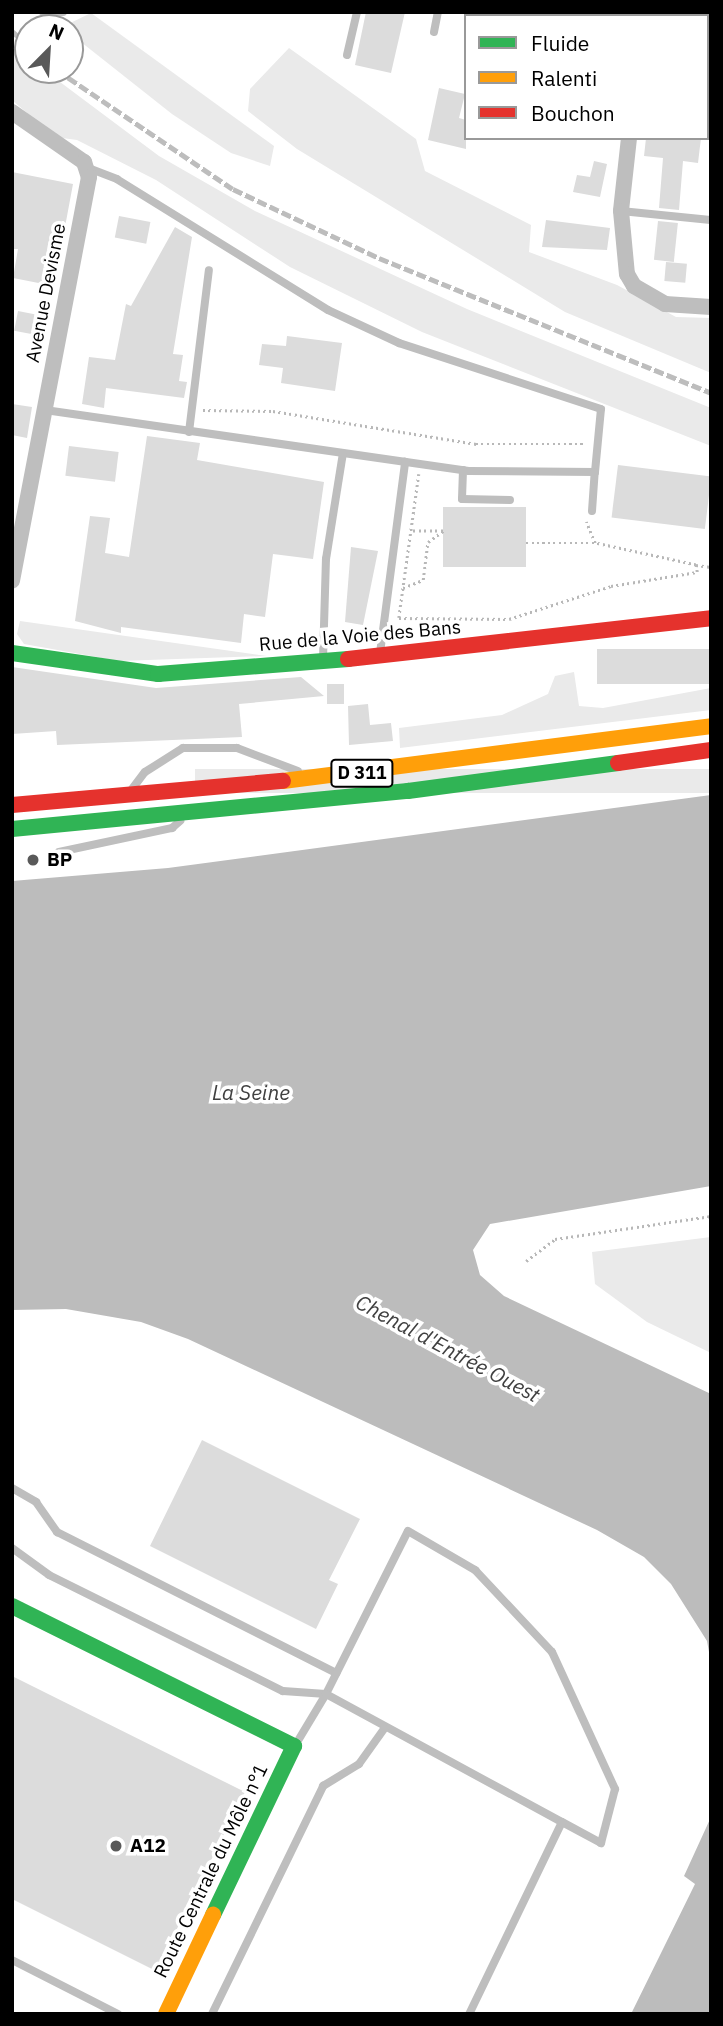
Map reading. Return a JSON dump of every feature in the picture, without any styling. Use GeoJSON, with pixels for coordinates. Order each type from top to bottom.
{"type":"FeatureCollection","features":[{"type":"Feature","properties":{"kind":"main road","name":"Rue de la Voie des Bans"},"geometry":{"type":"LineString","coordinates":[[12,653],[158,674],[380,656],[711,618]]}},
{"type":"Feature","properties":{"kind":"main road","name":"D 311"},"geometry":{"type":"LineString","coordinates":[[12,806],[314,778],[711,726]]}},
{"type":"Feature","properties":{"kind":"main road","name":"D 311"},"geometry":{"type":"LineString","coordinates":[[12,829],[188,814],[711,750]]}},
{"type":"Feature","properties":{"kind":"main road"},"geometry":{"type":"LineString","coordinates":[[12,1606],[294,1746]]}},
{"type":"Feature","properties":{"kind":"main road","name":"Route Centrale du Môle n°1"},"geometry":{"type":"LineString","coordinates":[[166,2014],[294,1746]]}},
{"type":"Feature","properties":{"kind":"street"},"geometry":{"type":"LineString","coordinates":[[12,112],[89,172]]}},
{"type":"Feature","properties":{"kind":"street"},"geometry":{"type":"LineString","coordinates":[[629,140],[621,211],[624,264],[634,286],[665,304],[711,307]]}},
{"type":"Feature","properties":{"kind":"street","name":"Avenue Devisme"},"geometry":{"type":"LineString","coordinates":[[12,582],[89,172]]}},
{"type":"Feature","properties":{"kind":"lane"},"geometry":{"type":"LineString","coordinates":[[43,12],[63,12]]}},
{"type":"Feature","properties":{"kind":"lane"},"geometry":{"type":"LineString","coordinates":[[348,55],[357,12]]}},
{"type":"Feature","properties":{"kind":"lane"},"geometry":{"type":"LineString","coordinates":[[434,32],[438,12]]}},
{"type":"Feature","properties":{"kind":"lane"},"geometry":{"type":"LineString","coordinates":[[89,172],[117,178],[328,310],[399,343],[601,409],[588,513]]}},
{"type":"Feature","properties":{"kind":"lane"},"geometry":{"type":"LineString","coordinates":[[621,211],[711,220]]}},
{"type":"Feature","properties":{"kind":"lane"},"geometry":{"type":"LineString","coordinates":[[189,432],[209,271]]}},
{"type":"Feature","properties":{"kind":"lane"},"geometry":{"type":"LineString","coordinates":[[45,410],[463,470],[595,472]]}},
{"type":"Feature","properties":{"kind":"lane"},"geometry":{"type":"LineString","coordinates":[[323,661],[326,559],[343,453]]}},
{"type":"Feature","properties":{"kind":"lane"},"geometry":{"type":"LineString","coordinates":[[380,656],[405,462]]}},
{"type":"Feature","properties":{"kind":"lane"},"geometry":{"type":"LineString","coordinates":[[463,470],[462,499],[510,500]]}},
{"type":"Feature","properties":{"kind":"lane"},"geometry":{"type":"LineString","coordinates":[[128,795],[145,772],[183,748],[237,748],[314,778]]}},
{"type":"Feature","properties":{"kind":"lane"},"geometry":{"type":"LineString","coordinates":[[59,852],[172,828],[188,814]]}},
{"type":"Feature","properties":{"kind":"lane"},"geometry":{"type":"LineString","coordinates":[[12,1488],[36,1502],[57,1532],[336,1673]]}},
{"type":"Feature","properties":{"kind":"lane"},"geometry":{"type":"LineString","coordinates":[[12,1548],[49,1575],[283,1691],[326,1694],[384,1729],[601,1843],[615,1789],[552,1652],[475,1570],[408,1531],[326,1694],[294,1746]]}},
{"type":"Feature","properties":{"kind":"lane"},"geometry":{"type":"LineString","coordinates":[[212,2014],[323,1786],[359,1764],[384,1729]]}},
{"type":"Feature","properties":{"kind":"lane"},"geometry":{"type":"LineString","coordinates":[[469,2014],[562,1822]]}},
{"type":"Feature","properties":{"kind":"lane"},"geometry":{"type":"LineString","coordinates":[[12,1960],[118,2014]]}},
{"type":"Feature","properties":{"kind":"path"},"geometry":{"type":"LineString","coordinates":[[191,415],[273,411],[477,444],[588,444],[585,472]]}},
{"type":"Feature","properties":{"kind":"path"},"geometry":{"type":"LineString","coordinates":[[420,464],[399,618],[509,620],[611,586],[697,572],[696,565]]}},
{"type":"Feature","properties":{"kind":"path"},"geometry":{"type":"LineString","coordinates":[[588,513],[595,543]]}},
{"type":"Feature","properties":{"kind":"path"},"geometry":{"type":"LineString","coordinates":[[403,588],[423,580],[428,542],[443,531],[411,531]]}},
{"type":"Feature","properties":{"kind":"path"},"geometry":{"type":"LineString","coordinates":[[526,543],[595,543],[711,566]]}},
{"type":"Feature","properties":{"kind":"path"},"geometry":{"type":"LineString","coordinates":[[526,1261],[555,1240],[711,1216]]}},
{"type":"Feature","properties":{"kind":"shaded area"},"geometry":{"type":"Polygon","coordinates":[[[91,13],[274,146],[270,166],[231,153],[172,114],[84,44],[84,16],[91,13]]]}},
{"type":"Feature","properties":{"kind":"shaded area"},"geometry":{"type":"Polygon","coordinates":[[[12,43],[14,84],[63,84],[159,156],[255,211],[467,309],[711,408],[711,446],[422,332],[290,267],[156,180],[77,140],[55,137],[12,100],[12,43]]]}},
{"type":"Feature","properties":{"kind":"shaded area"},"geometry":{"type":"Polygon","coordinates":[[[289,48],[416,139],[425,171],[531,225],[529,252],[617,285],[676,317],[711,318],[711,373],[565,312],[297,149],[248,111],[250,89],[289,48]]]}},
{"type":"Feature","properties":{"kind":"shaded area"},"geometry":{"type":"Polygon","coordinates":[[[20,621],[267,656],[119,661],[24,644],[17,634],[20,621]]]}},
{"type":"Feature","properties":{"kind":"shaded area"},"geometry":{"type":"Polygon","coordinates":[[[574,672],[579,706],[603,708],[711,688],[711,710],[400,748],[399,728],[502,715],[548,694],[555,676],[574,672]]]}},
{"type":"Feature","properties":{"kind":"shaded area"},"geometry":{"type":"Polygon","coordinates":[[[195,769],[711,769],[711,793],[195,793],[195,769]]]}},
{"type":"Feature","properties":{"kind":"shaded area"},"geometry":{"type":"Polygon","coordinates":[[[711,1237],[711,1353],[647,1322],[595,1284],[592,1252],[711,1237]]]}},
{"type":"Feature","properties":{"kind":"water","name":"La Seine"},"geometry":{"type":"Polygon","coordinates":[[[711,795],[711,1186],[490,1224],[473,1250],[480,1275],[504,1296],[711,1394],[711,1663],[707,1641],[671,1584],[644,1557],[597,1530],[188,1339],[141,1322],[66,1309],[12,1310],[12,881],[168,868],[711,795]]]}},
{"type":"Feature","properties":{"kind":"water"},"geometry":{"type":"Polygon","coordinates":[[[711,1817],[711,2014],[631,2014],[695,1884],[684,1876],[711,1817]]]}},
{"type":"Feature","properties":{"kind":"building"},"geometry":{"type":"Polygon","coordinates":[[[366,12],[405,12],[391,73],[355,65],[366,12]]]}},
{"type":"Feature","properties":{"kind":"building"},"geometry":{"type":"Polygon","coordinates":[[[439,88],[464,94],[459,118],[464,119],[466,149],[428,140],[439,88]]]}},
{"type":"Feature","properties":{"kind":"building"},"geometry":{"type":"Polygon","coordinates":[[[646,140],[701,140],[698,163],[683,161],[679,210],[659,208],[663,158],[644,156],[646,140]]]}},
{"type":"Feature","properties":{"kind":"building"},"geometry":{"type":"Polygon","coordinates":[[[594,161],[607,164],[600,197],[573,192],[577,175],[590,177],[594,161]]]}},
{"type":"Feature","properties":{"kind":"building"},"geometry":{"type":"Polygon","coordinates":[[[12,172],[73,184],[54,286],[13,278],[18,249],[12,249],[12,172]]]}},
{"type":"Feature","properties":{"kind":"building"},"geometry":{"type":"Polygon","coordinates":[[[119,216],[150,222],[146,244],[115,238],[119,216]]]}},
{"type":"Feature","properties":{"kind":"building"},"geometry":{"type":"Polygon","coordinates":[[[546,220],[610,228],[607,250],[542,247],[546,220]]]}},
{"type":"Feature","properties":{"kind":"building"},"geometry":{"type":"Polygon","coordinates":[[[658,221],[678,223],[674,262],[654,260],[658,221]]]}},
{"type":"Feature","properties":{"kind":"building"},"geometry":{"type":"Polygon","coordinates":[[[175,227],[192,237],[173,354],[183,355],[179,381],[187,382],[184,398],[106,388],[104,408],[82,404],[89,357],[115,360],[126,304],[131,306],[175,227]]]}},
{"type":"Feature","properties":{"kind":"building"},"geometry":{"type":"Polygon","coordinates":[[[666,262],[687,264],[685,283],[664,281],[666,262]]]}},
{"type":"Feature","properties":{"kind":"building"},"geometry":{"type":"Polygon","coordinates":[[[18,311],[48,317],[45,337],[14,331],[18,311]]]}},
{"type":"Feature","properties":{"kind":"building"},"geometry":{"type":"Polygon","coordinates":[[[287,336],[342,343],[335,391],[281,383],[283,368],[259,365],[262,344],[286,346],[287,336]]]}},
{"type":"Feature","properties":{"kind":"building"},"geometry":{"type":"Polygon","coordinates":[[[12,404],[32,407],[27,438],[12,435],[12,404]]]}},
{"type":"Feature","properties":{"kind":"building"},"geometry":{"type":"Polygon","coordinates":[[[147,436],[200,443],[197,460],[324,482],[313,559],[273,554],[265,617],[244,614],[241,643],[121,627],[121,633],[75,621],[90,516],[110,518],[105,553],[129,557],[147,436]]]}},
{"type":"Feature","properties":{"kind":"building"},"geometry":{"type":"Polygon","coordinates":[[[69,446],[119,452],[115,482],[65,476],[69,446]]]}},
{"type":"Feature","properties":{"kind":"building"},"geometry":{"type":"Polygon","coordinates":[[[618,465],[711,476],[705,529],[612,518],[618,465]]]}},
{"type":"Feature","properties":{"kind":"building"},"geometry":{"type":"Polygon","coordinates":[[[443,507],[526,507],[526,567],[443,567],[443,507]]]}},
{"type":"Feature","properties":{"kind":"building"},"geometry":{"type":"Polygon","coordinates":[[[351,547],[378,551],[363,625],[345,622],[351,547]]]}},
{"type":"Feature","properties":{"kind":"building"},"geometry":{"type":"Polygon","coordinates":[[[597,649],[711,649],[711,684],[597,684],[597,649]]]}},
{"type":"Feature","properties":{"kind":"building"},"geometry":{"type":"Polygon","coordinates":[[[12,667],[156,688],[301,677],[324,696],[239,704],[242,737],[57,745],[56,731],[12,734],[12,667]]]}},
{"type":"Feature","properties":{"kind":"building"},"geometry":{"type":"Polygon","coordinates":[[[327,684],[344,684],[344,704],[327,704],[327,684]]]}},
{"type":"Feature","properties":{"kind":"building"},"geometry":{"type":"Polygon","coordinates":[[[368,704],[370,725],[391,723],[393,741],[349,745],[348,706],[368,704]]]}},
{"type":"Feature","properties":{"kind":"building"},"geometry":{"type":"Polygon","coordinates":[[[202,1440],[360,1519],[329,1580],[338,1584],[316,1629],[150,1546],[202,1440]]]}},
{"type":"Feature","properties":{"kind":"building","name":"A12"},"geometry":{"type":"Polygon","coordinates":[[[12,1676],[245,1792],[156,1971],[12,1899],[12,1676]]]}},
{"type":"Feature","properties":{"kind":"railway"},"geometry":{"type":"LineString","coordinates":[[78,84],[233,189],[379,258],[711,393]]}},
{"type":"Feature","properties":{"kind":"traffic: fast"},"geometry":{"type":"LineString","coordinates":[[12,653],[158,674],[348,659]]}},
{"type":"Feature","properties":{"kind":"traffic: fast"},"geometry":{"type":"LineString","coordinates":[[12,829],[408,791],[618,763]]}},
{"type":"Feature","properties":{"kind":"traffic: fast"},"geometry":{"type":"LineString","coordinates":[[12,1606],[294,1746],[213,1915]]}},
{"type":"Feature","properties":{"kind":"traffic: slow"},"geometry":{"type":"LineString","coordinates":[[283,781],[711,726]]}},
{"type":"Feature","properties":{"kind":"traffic: slow"},"geometry":{"type":"LineString","coordinates":[[166,2014],[213,1915]]}},
{"type":"Feature","properties":{"kind":"traffic: jam"},"geometry":{"type":"LineString","coordinates":[[348,659],[711,618]]}},
{"type":"Feature","properties":{"kind":"traffic: jam"},"geometry":{"type":"LineString","coordinates":[[618,763],[711,750]]}},
{"type":"Feature","properties":{"kind":"traffic: jam"},"geometry":{"type":"LineString","coordinates":[[12,805],[283,781]]}},
{"type":"Feature","properties":{"kind":"place","name":"BP"},"geometry":{"type":"Point","coordinates":[33,860]}},
{"type":"Feature","properties":{"kind":"place","name":"A12"},"geometry":{"type":"Point","coordinates":[116,1846]}},
{"type":"Feature","properties":{"kind":"water label","name":"Chenal d'Entrée Ouest"},"geometry":{"type":"Point","coordinates":[448,1348]}}]}
